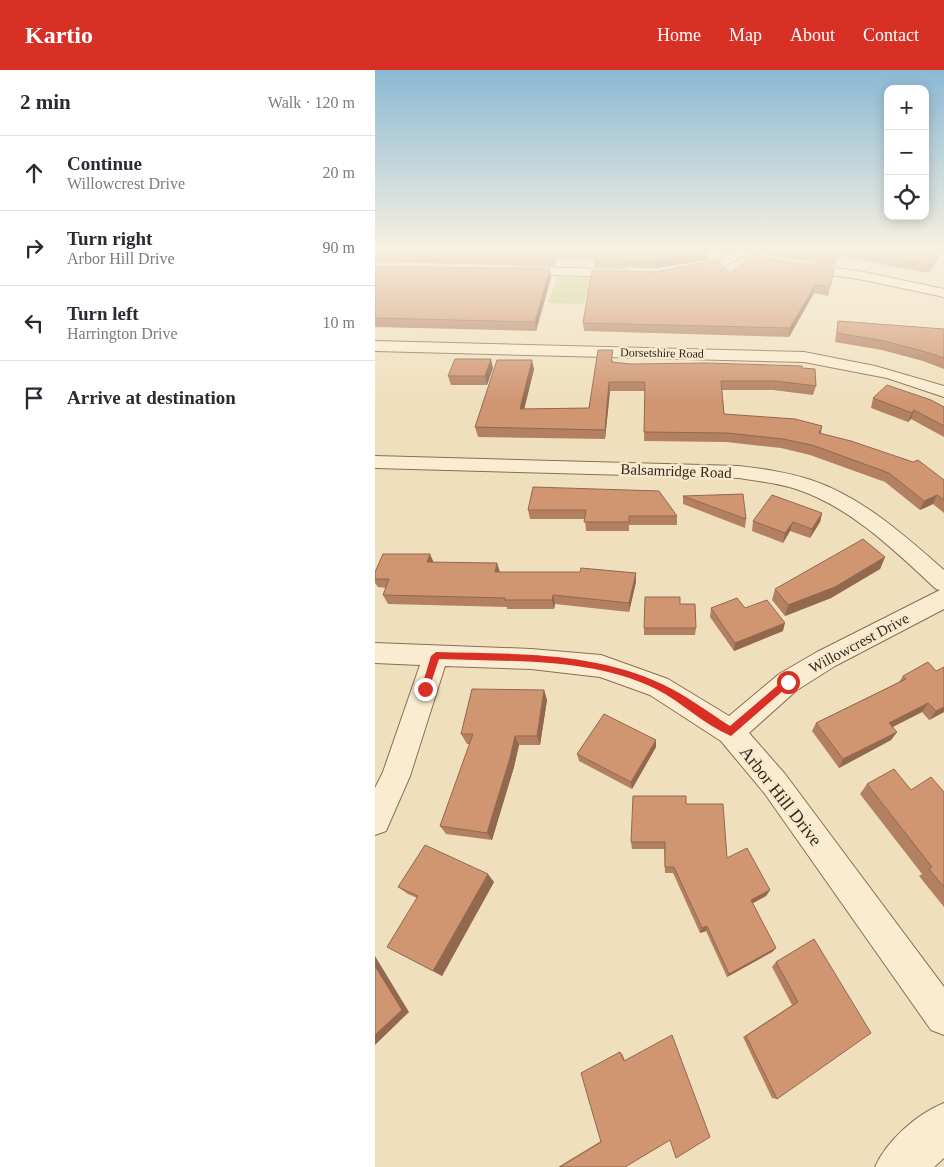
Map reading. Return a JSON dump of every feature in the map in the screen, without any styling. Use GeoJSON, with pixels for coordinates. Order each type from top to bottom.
{"type":"FeatureCollection","features":[{"type":"Feature","properties":{"kind":"street","name":"Dorsetshire Road"},"geometry":{"type":"LineString","coordinates":[[375,346],[804,357],[893,374],[944,392]]}},
{"type":"Feature","properties":{"kind":"street","name":"Balsamridge Road"},"geometry":{"type":"LineString","coordinates":[[375,462],[739,472],[781,478],[819,491],[854,508],[882,528],[944,582]]}},
{"type":"Feature","properties":{"kind":"street","name":"Willowcrest Drive"},"geometry":{"type":"LineString","coordinates":[[731,732],[788,682],[826,659],[944,598]]}},
{"type":"Feature","properties":{"kind":"street","name":"Arbor Hill Drive"},"geometry":{"type":"LineString","coordinates":[[375,653],[531,659],[601,666],[659,686],[731,732],[775,784],[944,1017]]}},
{"type":"Feature","properties":{"kind":"street"},"geometry":{"type":"LineString","coordinates":[[375,820],[396,776],[436,656]]}},
{"type":"Feature","properties":{"kind":"street"},"geometry":{"type":"LineString","coordinates":[[899,1167],[944,1126]]}},
{"type":"Feature","properties":{"kind":"green space"},"geometry":{"type":"Polygon","coordinates":[[[549,301],[584,301],[583,304],[548,303],[549,301]]]}},
{"type":"Feature","properties":{"kind":"building"},"geometry":{"type":"Polygon","coordinates":[[[375,301],[541,301],[535,322],[375,318],[375,301]]]}},
{"type":"Feature","properties":{"kind":"building"},"geometry":{"type":"Polygon","coordinates":[[[587,301],[806,301],[790,328],[583,323],[587,301]]]}},
{"type":"Feature","properties":{"kind":"building"},"geometry":{"type":"Polygon","coordinates":[[[838,321],[944,329],[944,358],[884,341],[837,333],[838,321]]]}},
{"type":"Feature","properties":{"kind":"building"},"geometry":{"type":"Polygon","coordinates":[[[598,350],[613,350],[611,362],[631,364],[707,363],[802,366],[802,368],[815,369],[816,386],[775,381],[721,381],[724,414],[795,419],[822,426],[819,433],[851,441],[913,462],[918,460],[944,480],[944,500],[937,495],[924,501],[889,473],[812,445],[783,439],[727,433],[644,432],[645,382],[609,382],[605,430],[475,427],[497,360],[532,360],[520,409],[589,408],[598,350]]]}},
{"type":"Feature","properties":{"kind":"building"},"geometry":{"type":"Polygon","coordinates":[[[455,359],[491,359],[485,376],[448,376],[455,359]]]}},
{"type":"Feature","properties":{"kind":"building"},"geometry":{"type":"Polygon","coordinates":[[[887,385],[931,400],[944,407],[944,426],[914,410],[912,413],[873,398],[887,385]]]}},
{"type":"Feature","properties":{"kind":"building"},"geometry":{"type":"Polygon","coordinates":[[[533,487],[659,491],[677,516],[629,516],[629,522],[584,522],[586,510],[528,510],[533,487]]]}},
{"type":"Feature","properties":{"kind":"building"},"geometry":{"type":"Polygon","coordinates":[[[743,494],[746,519],[683,496],[743,494]]]}},
{"type":"Feature","properties":{"kind":"building"},"geometry":{"type":"Polygon","coordinates":[[[772,495],[822,513],[812,529],[793,522],[785,533],[753,521],[772,495]]]}},
{"type":"Feature","properties":{"kind":"building"},"geometry":{"type":"Polygon","coordinates":[[[863,539],[885,557],[835,587],[788,605],[775,589],[863,539]]]}},
{"type":"Feature","properties":{"kind":"building"},"geometry":{"type":"Polygon","coordinates":[[[383,554],[430,554],[427,562],[497,563],[495,572],[580,572],[581,568],[636,573],[629,603],[553,595],[552,600],[504,600],[505,598],[383,595],[389,579],[375,579],[375,572],[383,554]]]}},
{"type":"Feature","properties":{"kind":"building"},"geometry":{"type":"Polygon","coordinates":[[[645,597],[680,597],[680,604],[695,604],[696,628],[644,628],[645,597]]]}},
{"type":"Feature","properties":{"kind":"building"},"geometry":{"type":"Polygon","coordinates":[[[737,598],[745,608],[767,600],[785,623],[735,643],[711,608],[737,598]]]}},
{"type":"Feature","properties":{"kind":"building"},"geometry":{"type":"Polygon","coordinates":[[[928,662],[936,671],[944,667],[944,707],[936,711],[928,703],[889,723],[897,732],[843,759],[816,723],[906,679],[903,676],[928,662]]]}},
{"type":"Feature","properties":{"kind":"building"},"geometry":{"type":"Polygon","coordinates":[[[472,689],[544,690],[537,736],[515,736],[487,833],[440,826],[473,734],[461,734],[472,689]]]}},
{"type":"Feature","properties":{"kind":"building"},"geometry":{"type":"Polygon","coordinates":[[[604,714],[656,740],[631,782],[577,754],[604,714]]]}},
{"type":"Feature","properties":{"kind":"building"},"geometry":{"type":"Polygon","coordinates":[[[894,769],[911,790],[931,777],[944,792],[944,887],[929,869],[932,867],[867,784],[894,769]]]}},
{"type":"Feature","properties":{"kind":"building"},"geometry":{"type":"Polygon","coordinates":[[[633,796],[686,796],[686,804],[723,804],[727,858],[747,848],[770,890],[751,900],[776,948],[729,974],[707,926],[702,928],[674,867],[665,867],[665,842],[631,842],[633,796]]]}},
{"type":"Feature","properties":{"kind":"building"},"geometry":{"type":"Polygon","coordinates":[[[425,845],[488,874],[433,971],[387,947],[418,896],[398,887],[425,845]]]}},
{"type":"Feature","properties":{"kind":"building"},"geometry":{"type":"Polygon","coordinates":[[[814,939],[871,1033],[777,1099],[746,1036],[798,1002],[776,962],[814,939]]]}},
{"type":"Feature","properties":{"kind":"building"},"geometry":{"type":"Polygon","coordinates":[[[375,966],[402,1010],[375,1035],[375,966]]]}},
{"type":"Feature","properties":{"kind":"building"},"geometry":{"type":"Polygon","coordinates":[[[672,1035],[710,1137],[676,1158],[670,1140],[625,1167],[560,1167],[601,1142],[581,1073],[620,1052],[624,1061],[672,1035]]]}},
{"type":"Feature","properties":{"kind":"route"},"geometry":{"type":"LineString","coordinates":[[425,689],[436,656],[531,659],[601,666],[659,686],[731,732],[788,682]]}}]}
